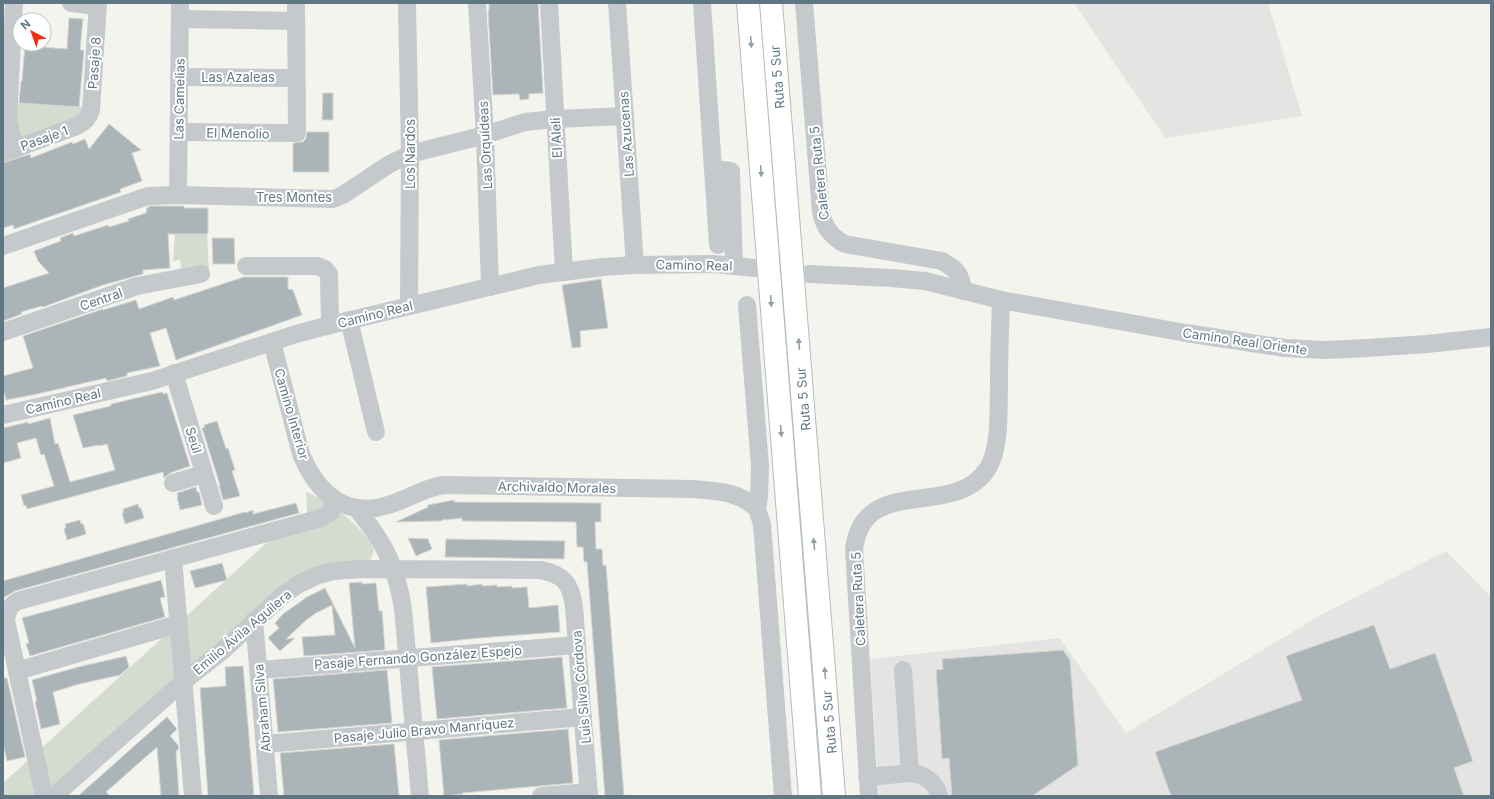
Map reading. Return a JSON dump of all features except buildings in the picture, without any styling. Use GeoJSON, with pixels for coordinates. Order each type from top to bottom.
{"type":"FeatureCollection","features":[{"type":"Feature","properties":{"kind":"highway","name":"Ruta 5 Sur"},"geometry":{"type":"LineString","coordinates":[[748,3],[810,796]]}},
{"type":"Feature","properties":{"kind":"highway","name":"Ruta 5 Sur"},"geometry":{"type":"LineString","coordinates":[[771,3],[834,796]]}},
{"type":"Feature","properties":{"kind":"street"},"geometry":{"type":"LineString","coordinates":[[9,151],[8,103],[14,3]]}},
{"type":"Feature","properties":{"kind":"street"},"geometry":{"type":"LineString","coordinates":[[72,3],[98,4]]}},
{"type":"Feature","properties":{"kind":"street","name":"Los Nardos"},"geometry":{"type":"LineString","coordinates":[[407,3],[410,154],[409,305]]}},
{"type":"Feature","properties":{"kind":"street","name":"Las Orquídeas"},"geometry":{"type":"LineString","coordinates":[[477,3],[485,135],[490,287]]}},
{"type":"Feature","properties":{"kind":"street","name":"El Aleli"},"geometry":{"type":"LineString","coordinates":[[549,3],[564,272]]}},
{"type":"Feature","properties":{"kind":"street","name":"Las Azucenas"},"geometry":{"type":"LineString","coordinates":[[617,3],[635,265]]}},
{"type":"Feature","properties":{"kind":"street"},"geometry":{"type":"LineString","coordinates":[[702,3],[718,245]]}},
{"type":"Feature","properties":{"kind":"street","name":"Caletera Ruta 5"},"geometry":{"type":"LineString","coordinates":[[804,3],[821,212],[825,225],[833,236],[845,244],[942,261],[953,267],[959,274],[962,280],[963,291]]}},
{"type":"Feature","properties":{"kind":"street","name":"Pasaje 8"},"geometry":{"type":"LineString","coordinates":[[85,122],[91,110],[98,4]]}},
{"type":"Feature","properties":{"kind":"street"},"geometry":{"type":"LineString","coordinates":[[180,11],[296,12],[296,78]]}},
{"type":"Feature","properties":{"kind":"street","name":"Las Camelias"},"geometry":{"type":"LineString","coordinates":[[178,195],[180,11]]}},
{"type":"Feature","properties":{"kind":"street","name":"Las Azaleas"},"geometry":{"type":"LineString","coordinates":[[179,77],[296,78]]}},
{"type":"Feature","properties":{"kind":"street","name":"El Menolio"},"geometry":{"type":"LineString","coordinates":[[178,132],[296,134],[296,78]]}},
{"type":"Feature","properties":{"kind":"street","name":"Tres Montes"},"geometry":{"type":"LineString","coordinates":[[3,246],[148,196],[178,195],[333,199],[343,195],[388,165],[410,154],[485,135],[525,122],[625,116]]}},
{"type":"Feature","properties":{"kind":"street","name":"Pasaje 1"},"geometry":{"type":"LineString","coordinates":[[9,151],[85,122]]}},
{"type":"Feature","properties":{"kind":"street"},"geometry":{"type":"LineString","coordinates":[[713,169],[731,171],[734,265]]}},
{"type":"Feature","properties":{"kind":"street","name":"Camino Real"},"geometry":{"type":"LineString","coordinates":[[3,415],[152,381],[330,325],[539,275],[603,267],[635,265],[714,264],[755,268]]}},
{"type":"Feature","properties":{"kind":"street"},"geometry":{"type":"LineString","coordinates":[[246,266],[317,266],[325,269],[329,274],[330,325]]}},
{"type":"Feature","properties":{"kind":"street","name":"Central"},"geometry":{"type":"LineString","coordinates":[[3,332],[137,286],[201,274]]}},
{"type":"Feature","properties":{"kind":"street"},"geometry":{"type":"LineString","coordinates":[[809,274],[911,279],[1001,300]]}},
{"type":"Feature","properties":{"kind":"street","name":"Caletera Ruta 5"},"geometry":{"type":"LineString","coordinates":[[869,796],[854,550],[856,541],[862,525],[867,518],[880,508],[895,502],[956,493],[972,485],[988,467],[994,452],[997,427],[1001,300]]}},
{"type":"Feature","properties":{"kind":"street","name":"Camino Real Oriente"},"geometry":{"type":"LineString","coordinates":[[1001,300],[1186,333],[1286,348],[1325,350],[1368,348],[1427,344],[1491,337]]}},
{"type":"Feature","properties":{"kind":"street"},"geometry":{"type":"LineString","coordinates":[[747,305],[760,466],[757,509],[762,524],[783,796]]}},
{"type":"Feature","properties":{"kind":"street"},"geometry":{"type":"LineString","coordinates":[[349,320],[376,432]]}},
{"type":"Feature","properties":{"kind":"street","name":"Camino Interior"},"geometry":{"type":"LineString","coordinates":[[272,342],[301,454],[306,466],[318,485],[336,500],[357,509]]}},
{"type":"Feature","properties":{"kind":"street","name":"Seúl"},"geometry":{"type":"LineString","coordinates":[[174,373],[214,506]]}},
{"type":"Feature","properties":{"kind":"street"},"geometry":{"type":"LineString","coordinates":[[173,483],[204,474]]}},
{"type":"Feature","properties":{"kind":"street","name":"Archivaldo Morales"},"geometry":{"type":"LineString","coordinates":[[357,509],[373,509],[388,505],[430,488],[443,485],[698,489],[733,494],[749,501],[757,509]]}},
{"type":"Feature","properties":{"kind":"street"},"geometry":{"type":"LineString","coordinates":[[44,796],[6,620],[8,610],[14,603],[321,518],[330,513],[336,500]]}},
{"type":"Feature","properties":{"kind":"street"},"geometry":{"type":"LineString","coordinates":[[357,509],[377,535],[387,552],[395,569],[400,587],[408,658],[420,796]]}},
{"type":"Feature","properties":{"kind":"street"},"geometry":{"type":"LineString","coordinates":[[173,558],[193,796]]}},
{"type":"Feature","properties":{"kind":"street","name":"Emilio Ávila Aguilera"},"geometry":{"type":"LineString","coordinates":[[54,796],[184,681],[221,652],[254,620],[282,596],[299,584],[318,575],[334,571],[360,569],[540,570],[555,574],[564,580]]}},
{"type":"Feature","properties":{"kind":"street","name":"Luis Silva Córdova"},"geometry":{"type":"LineString","coordinates":[[564,580],[570,589],[573,598],[589,794]]}},
{"type":"Feature","properties":{"kind":"street","name":"Abraham Silva"},"geometry":{"type":"LineString","coordinates":[[254,620],[269,796]]}},
{"type":"Feature","properties":{"kind":"street"},"geometry":{"type":"LineString","coordinates":[[17,671],[178,624]]}},
{"type":"Feature","properties":{"kind":"street","name":"Pasaje Fernando González Espejo"},"geometry":{"type":"LineString","coordinates":[[258,670],[577,645]]}},
{"type":"Feature","properties":{"kind":"street"},"geometry":{"type":"LineString","coordinates":[[903,670],[910,773]]}},
{"type":"Feature","properties":{"kind":"street","name":"Pasaje Julio Bravo Manríquez"},"geometry":{"type":"LineString","coordinates":[[265,744],[583,717]]}},
{"type":"Feature","properties":{"kind":"street"},"geometry":{"type":"LineString","coordinates":[[867,777],[910,773],[921,775],[936,786],[939,796]]}},
{"type":"Feature","properties":{"kind":"street"},"geometry":{"type":"LineString","coordinates":[[541,796],[589,794]]}},
{"type":"Feature","properties":{"kind":"shaded area"},"geometry":{"type":"Polygon","coordinates":[[[1074,3],[1268,3],[1302,116],[1165,138],[1074,3]]]}},
{"type":"Feature","properties":{"kind":"shaded area"},"geometry":{"type":"Polygon","coordinates":[[[15,103],[84,107],[82,115],[19,139],[15,103]]]}},
{"type":"Feature","properties":{"kind":"shaded area"},"geometry":{"type":"Polygon","coordinates":[[[175,234],[207,234],[208,272],[182,272],[180,260],[173,261],[175,234]]]}},
{"type":"Feature","properties":{"kind":"shaded area"},"geometry":{"type":"Polygon","coordinates":[[[306,492],[325,501],[354,523],[369,541],[374,550],[371,559],[366,562],[336,564],[43,796],[3,796],[3,783],[274,536],[308,526],[306,492]]]}},
{"type":"Feature","properties":{"kind":"shaded area"},"geometry":{"type":"Polygon","coordinates":[[[1446,551],[1491,597],[1491,796],[879,796],[870,659],[1060,638],[1126,733],[1322,614],[1446,551]]]}}]}
